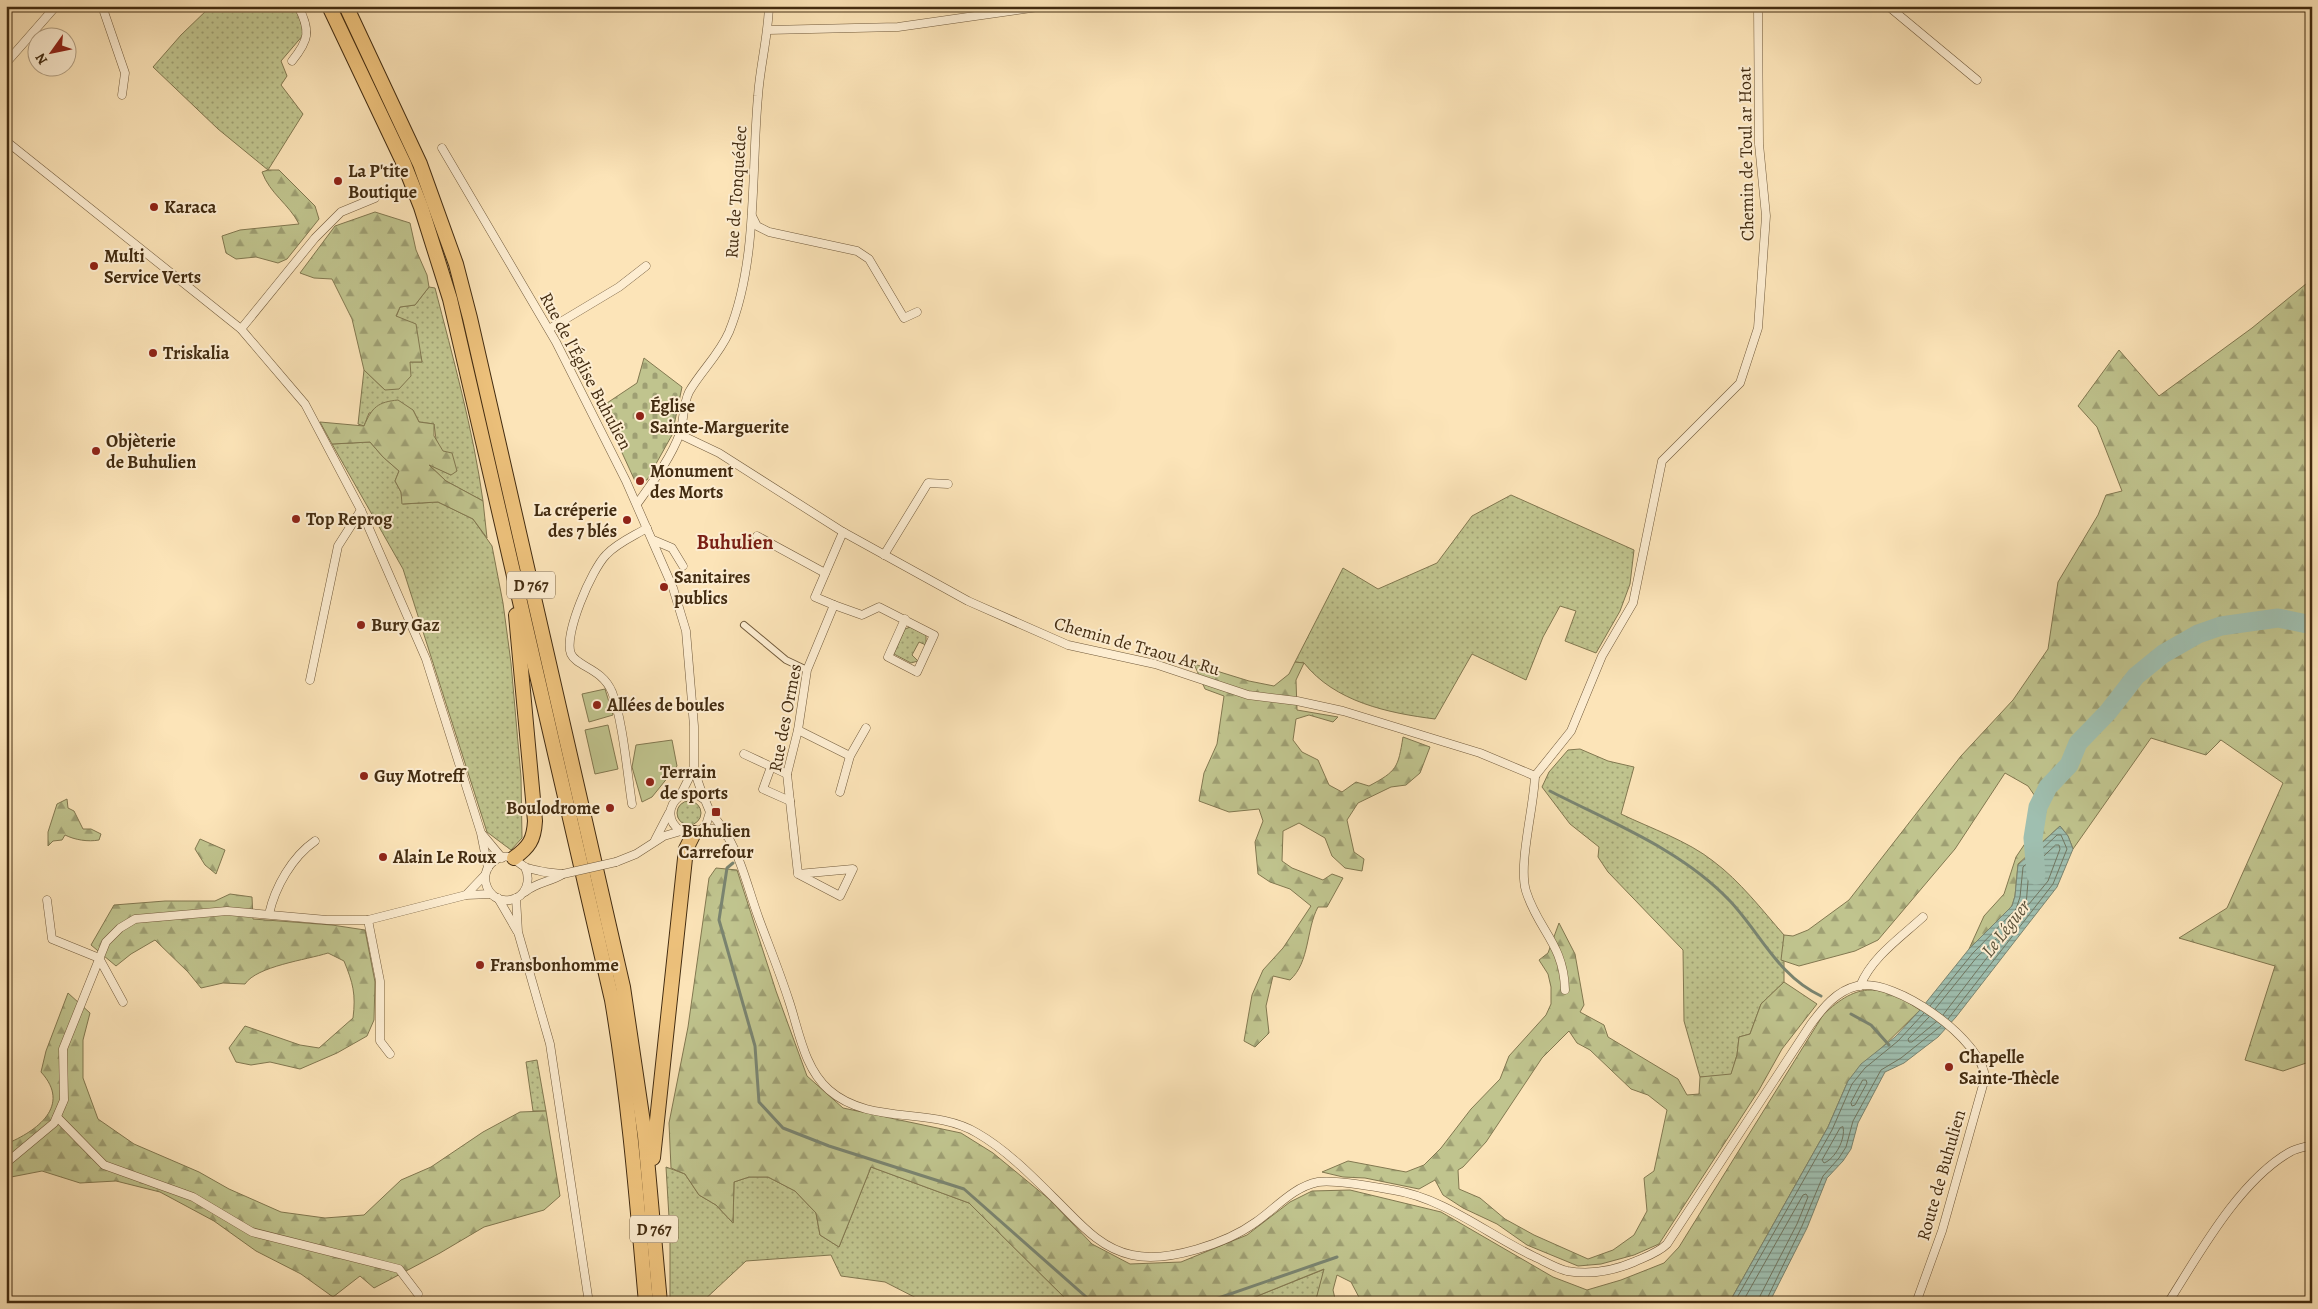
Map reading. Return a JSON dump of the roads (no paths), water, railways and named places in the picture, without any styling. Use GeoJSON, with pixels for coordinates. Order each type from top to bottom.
{"type":"FeatureCollection","features":[{"type":"Feature","properties":{"kind":"highway","name":"D 767"},"geometry":{"type":"LineString","coordinates":[[328,6],[404,164],[434,246],[450,299],[612,1000],[631,1135],[646,1303]]}},
{"type":"Feature","properties":{"kind":"highway","name":"D 767"},"geometry":{"type":"LineString","coordinates":[[346,6],[420,164],[456,264],[470,318],[623,987],[640,1090],[660,1303]]}},
{"type":"Feature","properties":{"kind":"highway","name":"D 767"},"geometry":{"type":"LineString","coordinates":[[510,562],[535,821],[534,836],[531,844],[514,861]]}},
{"type":"Feature","properties":{"kind":"highway"},"geometry":{"type":"LineString","coordinates":[[650,1184],[686,849],[692,831]]}},
{"type":"Feature","properties":{"kind":"street"},"geometry":{"type":"LineString","coordinates":[[6,63],[56,6]]}},
{"type":"Feature","properties":{"kind":"street"},"geometry":{"type":"LineString","coordinates":[[102,6],[125,73],[122,95]]}},
{"type":"Feature","properties":{"kind":"street"},"geometry":{"type":"LineString","coordinates":[[292,61],[306,44],[306,20],[298,6]]}},
{"type":"Feature","properties":{"kind":"street","name":"Rue de Tonquédec"},"geometry":{"type":"LineString","coordinates":[[637,504],[679,434],[688,393],[714,361],[729,332],[750,248],[758,97],[768,30],[769,6]]}},
{"type":"Feature","properties":{"kind":"street"},"geometry":{"type":"LineString","coordinates":[[768,30],[898,27],[1045,6]]}},
{"type":"Feature","properties":{"kind":"street","name":"Chemin de Toul ar Hoat"},"geometry":{"type":"LineString","coordinates":[[1536,776],[1571,730],[1598,664],[1633,603],[1662,461],[1740,383],[1758,328],[1766,216],[1759,144],[1758,6]]}},
{"type":"Feature","properties":{"kind":"street"},"geometry":{"type":"LineString","coordinates":[[1888,6],[1977,80]]}},
{"type":"Feature","properties":{"kind":"street"},"geometry":{"type":"LineString","coordinates":[[6,141],[241,329],[305,404],[361,510],[426,660],[481,833],[487,871],[487,888],[518,932]]}},
{"type":"Feature","properties":{"kind":"street","name":"Rue de l'Église Buhulien"},"geometry":{"type":"LineString","coordinates":[[442,148],[549,329],[637,504],[673,588],[686,631],[694,726],[694,768],[705,800]]}},
{"type":"Feature","properties":{"kind":"street"},"geometry":{"type":"LineString","coordinates":[[241,329],[315,238],[341,212],[375,198]]}},
{"type":"Feature","properties":{"kind":"street"},"geometry":{"type":"LineString","coordinates":[[751,214],[753,221],[769,232],[857,251],[869,259],[904,318],[917,312]]}},
{"type":"Feature","properties":{"kind":"street"},"geometry":{"type":"LineString","coordinates":[[549,329],[619,286],[646,266]]}},
{"type":"Feature","properties":{"kind":"street","name":"Chemin de Traou Ar Ru"},"geometry":{"type":"LineString","coordinates":[[679,434],[720,454],[843,532],[968,601],[1068,645],[1154,664],[1248,695],[1296,701],[1343,711],[1473,751],[1536,776]]}},
{"type":"Feature","properties":{"kind":"street"},"geometry":{"type":"LineString","coordinates":[[884,555],[928,483],[948,484]]}},
{"type":"Feature","properties":{"kind":"street"},"geometry":{"type":"LineString","coordinates":[[310,680],[338,546],[361,510]]}},
{"type":"Feature","properties":{"kind":"street"},"geometry":{"type":"LineString","coordinates":[[632,804],[612,692],[601,675],[575,658],[570,647],[575,621],[588,581],[596,566],[615,547],[648,528]]}},
{"type":"Feature","properties":{"kind":"street"},"geometry":{"type":"LineString","coordinates":[[843,532],[815,597],[862,615],[879,607],[905,619],[934,635],[917,672],[888,657],[905,619]]}},
{"type":"Feature","properties":{"kind":"street"},"geometry":{"type":"LineString","coordinates":[[757,536],[826,573]]}},
{"type":"Feature","properties":{"kind":"street"},"geometry":{"type":"LineString","coordinates":[[653,540],[672,548],[683,566]]}},
{"type":"Feature","properties":{"kind":"street","name":"Rue des Ormes"},"geometry":{"type":"LineString","coordinates":[[798,874],[787,774],[798,730],[807,670],[834,605]]}},
{"type":"Feature","properties":{"kind":"street"},"geometry":{"type":"LineString","coordinates":[[744,625],[786,660],[807,670]]}},
{"type":"Feature","properties":{"kind":"street"},"geometry":{"type":"LineString","coordinates":[[840,792],[850,756],[866,728]]}},
{"type":"Feature","properties":{"kind":"street"},"geometry":{"type":"LineString","coordinates":[[798,730],[850,756]]}},
{"type":"Feature","properties":{"kind":"street"},"geometry":{"type":"LineString","coordinates":[[744,754],[787,774]]}},
{"type":"Feature","properties":{"kind":"street"},"geometry":{"type":"LineString","coordinates":[[771,767],[763,789],[790,801]]}},
{"type":"Feature","properties":{"kind":"street","name":"Rue de l'Église Buhulien"},"geometry":{"type":"LineString","coordinates":[[680,796],[694,768]]}},
{"type":"Feature","properties":{"kind":"street"},"geometry":{"type":"LineString","coordinates":[[1536,776],[1524,878],[1532,908],[1560,957],[1565,973],[1565,990]]}},
{"type":"Feature","properties":{"kind":"street"},"geometry":{"type":"LineString","coordinates":[[728,837],[714,830],[692,831],[672,823],[671,805],[680,796],[696,794],[705,800],[710,812],[728,837],[740,858],[757,915],[788,998],[809,1063],[829,1090],[848,1102],[865,1108],[936,1118],[967,1127],[980,1134],[1018,1164],[1094,1237],[1122,1253],[1136,1256],[1170,1255],[1190,1251],[1239,1233],[1287,1196],[1308,1186],[1327,1181],[1395,1190],[1432,1200],[1524,1251],[1563,1270],[1596,1273],[1622,1267],[1661,1250],[1667,1244],[1811,1024],[1833,998],[1845,991],[1860,986],[1866,971],[1923,917]]}},
{"type":"Feature","properties":{"kind":"street"},"geometry":{"type":"LineString","coordinates":[[655,840],[670,812]]}},
{"type":"Feature","properties":{"kind":"street"},"geometry":{"type":"LineString","coordinates":[[6,1163],[54,1123],[64,1100],[62,1049],[106,942],[120,928],[135,919],[227,911],[327,920],[368,920],[466,895],[494,896],[510,900],[535,884],[564,874],[616,862],[636,854],[655,840],[692,831],[706,825],[710,812]]}},
{"type":"Feature","properties":{"kind":"street"},"geometry":{"type":"LineString","coordinates":[[481,833],[514,861],[528,881],[519,896],[518,932],[550,1044],[589,1303]]}},
{"type":"Feature","properties":{"kind":"street"},"geometry":{"type":"LineString","coordinates":[[269,914],[274,895],[302,850],[314,842]]}},
{"type":"Feature","properties":{"kind":"street"},"geometry":{"type":"LineString","coordinates":[[466,895],[492,863],[514,861],[540,871],[564,874]]}},
{"type":"Feature","properties":{"kind":"street"},"geometry":{"type":"LineString","coordinates":[[853,869],[840,896],[798,874],[816,872],[853,869]]}},
{"type":"Feature","properties":{"kind":"street"},"geometry":{"type":"LineString","coordinates":[[47,900],[52,939],[99,958],[123,1002]]}},
{"type":"Feature","properties":{"kind":"street"},"geometry":{"type":"LineString","coordinates":[[368,920],[380,981],[380,1041],[390,1054]]}},
{"type":"Feature","properties":{"kind":"street","name":"Route de Buhulien"},"geometry":{"type":"LineString","coordinates":[[1860,986],[1879,988],[1915,1002],[1958,1034],[1981,1060],[1985,1078],[1942,1231],[1916,1303]]}},
{"type":"Feature","properties":{"kind":"street"},"geometry":{"type":"LineString","coordinates":[[56,1117],[104,1165],[192,1197],[252,1232],[399,1269],[418,1294]]}},
{"type":"Feature","properties":{"kind":"street"},"geometry":{"type":"LineString","coordinates":[[2168,1303],[2213,1233],[2256,1178],[2291,1151],[2312,1145]]}},
{"type":"Feature","properties":{"kind":"water"},"geometry":{"type":"Polygon","coordinates":[[[2060,826],[2068,836],[2073,849],[2057,887],[1956,1017],[1938,1037],[1904,1063],[1885,1072],[1858,1123],[1851,1149],[1827,1178],[1807,1228],[1769,1303],[1729,1303],[1828,1127],[1848,1081],[1861,1064],[1895,1037],[1920,1010],[1969,949],[2012,906],[2015,896],[2018,865],[2060,826]]]}},
{"type":"Feature","properties":{"kind":"waterway","name":"Le Léguer"},"geometry":{"type":"LineString","coordinates":[[2036,875],[2033,838],[2038,807],[2048,787],[2069,765],[2078,743],[2108,712],[2136,676],[2163,654],[2198,634],[2221,626],[2278,618],[2312,625]]}},
{"type":"Feature","properties":{"kind":"waterway"},"geometry":{"type":"LineString","coordinates":[[1550,791],[1622,826],[1690,867],[1730,901],[1781,966],[1806,988],[1821,996]]}},
{"type":"Feature","properties":{"kind":"waterway"},"geometry":{"type":"LineString","coordinates":[[733,863],[727,868],[719,920],[755,1046],[759,1102],[783,1128],[829,1146],[964,1189],[1093,1303]]}},
{"type":"Feature","properties":{"kind":"waterway"},"geometry":{"type":"LineString","coordinates":[[1851,1014],[1871,1025],[1889,1045]]}},
{"type":"Feature","properties":{"kind":"waterway"},"geometry":{"type":"LineString","coordinates":[[1204,1303],[1337,1257]]}},
{"type":"Feature","properties":{"kind":"place","name":"La P'tite Boutique"},"geometry":{"type":"Point","coordinates":[338,181]}},
{"type":"Feature","properties":{"kind":"place","name":"Karaca"},"geometry":{"type":"Point","coordinates":[154,207]}},
{"type":"Feature","properties":{"kind":"place","name":"Multi Service Verts"},"geometry":{"type":"Point","coordinates":[94,266]}},
{"type":"Feature","properties":{"kind":"place","name":"Triskalia"},"geometry":{"type":"Point","coordinates":[153,353]}},
{"type":"Feature","properties":{"kind":"place","name":"Église Sainte-Marguerite"},"geometry":{"type":"Point","coordinates":[640,416]}},
{"type":"Feature","properties":{"kind":"place","name":"Objèterie de Buhulien"},"geometry":{"type":"Point","coordinates":[96,451]}},
{"type":"Feature","properties":{"kind":"place","name":"Monument des Morts"},"geometry":{"type":"Point","coordinates":[640,481]}},
{"type":"Feature","properties":{"kind":"place","name":"Top Reprog"},"geometry":{"type":"Point","coordinates":[296,519]}},
{"type":"Feature","properties":{"kind":"place","name":"La créperie des 7 blés"},"geometry":{"type":"Point","coordinates":[627,520]}},
{"type":"Feature","properties":{"kind":"place","name":"Sanitaires publics"},"geometry":{"type":"Point","coordinates":[664,587]}},
{"type":"Feature","properties":{"kind":"place","name":"Bury Gaz"},"geometry":{"type":"Point","coordinates":[361,625]}},
{"type":"Feature","properties":{"kind":"place","name":"Allées de boules"},"geometry":{"type":"Point","coordinates":[597,705]}},
{"type":"Feature","properties":{"kind":"place","name":"Guy Motreff"},"geometry":{"type":"Point","coordinates":[364,776]}},
{"type":"Feature","properties":{"kind":"place","name":"Terrain de sports"},"geometry":{"type":"Point","coordinates":[650,782]}},
{"type":"Feature","properties":{"kind":"place","name":"Boulodrome"},"geometry":{"type":"Point","coordinates":[610,808]}},
{"type":"Feature","properties":{"kind":"place","name":"Buhulien Carrefour"},"geometry":{"type":"Point","coordinates":[716,812]}},
{"type":"Feature","properties":{"kind":"place","name":"Alain Le Roux"},"geometry":{"type":"Point","coordinates":[383,857]}},
{"type":"Feature","properties":{"kind":"place","name":"Fransbonhomme"},"geometry":{"type":"Point","coordinates":[480,965]}},
{"type":"Feature","properties":{"kind":"place","name":"Chapelle Sainte-Thècle"},"geometry":{"type":"Point","coordinates":[1949,1067]}},
{"type":"Feature","properties":{"kind":"district","name":"Buhulien"},"geometry":{"type":"Point","coordinates":[735,542]}}]}
